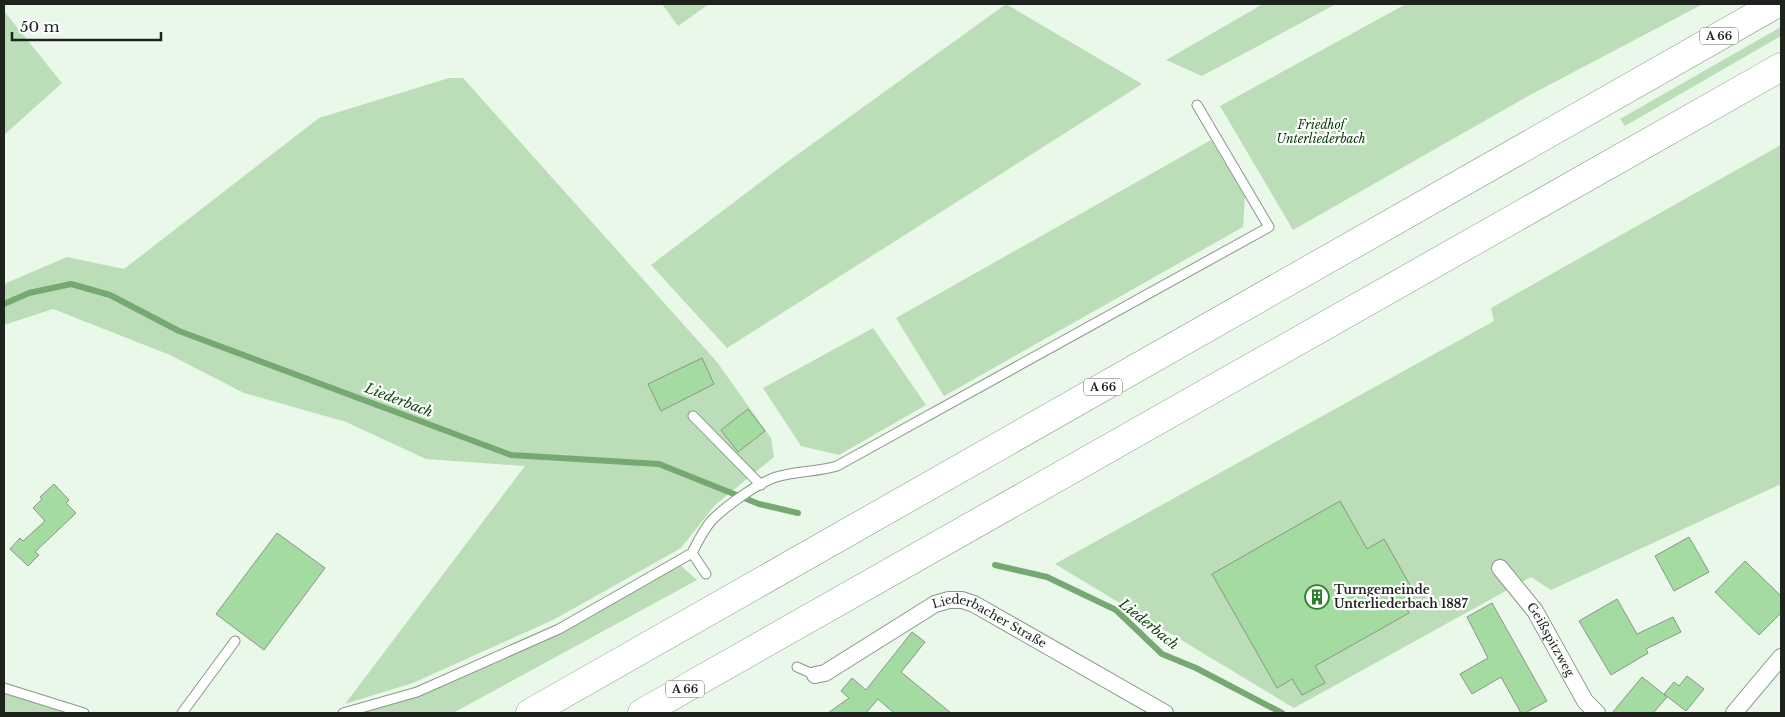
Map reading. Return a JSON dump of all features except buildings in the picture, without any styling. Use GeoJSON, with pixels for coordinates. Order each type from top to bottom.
{"type":"FeatureCollection","features":[{"type":"Feature","properties":{"kind":"highway","name":"A 66"},"geometry":{"type":"LineString","coordinates":[[1662,69],[1754,4]]}},
{"type":"Feature","properties":{"kind":"highway","name":"A 66"},"geometry":{"type":"LineString","coordinates":[[532,711],[1776,4]]}},
{"type":"Feature","properties":{"kind":"highway","name":"A 66"},"geometry":{"type":"LineString","coordinates":[[642,713],[1781,67]]}},
{"type":"Feature","properties":{"kind":"highway"},"geometry":{"type":"LineString","coordinates":[[680,713],[728,664]]}},
{"type":"Feature","properties":{"kind":"street","name":"Geißspitzweg"},"geometry":{"type":"LineString","coordinates":[[1500,568],[1535,611],[1585,701],[1597,713]]}},
{"type":"Feature","properties":{"kind":"street","name":"Liederbacher Straße"},"geometry":{"type":"LineString","coordinates":[[815,675],[825,673],[935,604],[949,600],[962,600],[996,616],[1166,713]]}},
{"type":"Feature","properties":{"kind":"street"},"geometry":{"type":"LineString","coordinates":[[1734,713],[1781,657]]}},
{"type":"Feature","properties":{"kind":"lane"},"geometry":{"type":"LineString","coordinates":[[343,713],[417,692],[559,629],[692,553],[712,520],[758,487],[774,478],[794,473],[820,471],[836,466],[1269,227],[1197,105]]}},
{"type":"Feature","properties":{"kind":"lane"},"geometry":{"type":"LineString","coordinates":[[693,416],[758,487]]}},
{"type":"Feature","properties":{"kind":"lane"},"geometry":{"type":"LineString","coordinates":[[692,553],[706,574]]}},
{"type":"Feature","properties":{"kind":"lane"},"geometry":{"type":"LineString","coordinates":[[182,713],[235,642]]}},
{"type":"Feature","properties":{"kind":"lane"},"geometry":{"type":"LineString","coordinates":[[797,667],[815,675]]}},
{"type":"Feature","properties":{"kind":"lane"},"geometry":{"type":"LineString","coordinates":[[4,688],[84,713]]}},
{"type":"Feature","properties":{"kind":"green space"},"geometry":{"type":"Polygon","coordinates":[[[662,4],[709,4],[678,26],[662,4]]]}},
{"type":"Feature","properties":{"kind":"green space"},"geometry":{"type":"Polygon","coordinates":[[[1006,4],[1142,84],[727,348],[651,265],[783,165],[1006,4]]]}},
{"type":"Feature","properties":{"kind":"green space"},"geometry":{"type":"Polygon","coordinates":[[[1263,4],[1336,4],[1202,76],[1166,60],[1263,4]]]}},
{"type":"Feature","properties":{"kind":"green space","name":"Friedhof Unterliederbach"},"geometry":{"type":"Polygon","coordinates":[[[1406,4],[1703,4],[1530,95],[1293,230],[1220,106],[1406,4]]]}},
{"type":"Feature","properties":{"kind":"green space"},"geometry":{"type":"Polygon","coordinates":[[[4,11],[62,83],[4,135],[4,11]]]}},
{"type":"Feature","properties":{"kind":"green space"},"geometry":{"type":"Polygon","coordinates":[[[1781,27],[1781,36],[1625,126],[1620,119],[1781,27]]]}},
{"type":"Feature","properties":{"kind":"green space"},"geometry":{"type":"Polygon","coordinates":[[[449,78],[463,78],[717,362],[771,438],[774,457],[715,505],[681,548],[555,619],[413,683],[345,704],[525,466],[426,459],[346,422],[244,393],[170,355],[53,309],[4,325],[4,284],[67,257],[124,269],[319,118],[449,78]]]}},
{"type":"Feature","properties":{"kind":"green space"},"geometry":{"type":"Polygon","coordinates":[[[1211,140],[1245,197],[1243,227],[944,396],[896,318],[1211,140]]]}},
{"type":"Feature","properties":{"kind":"green space"},"geometry":{"type":"Polygon","coordinates":[[[1781,145],[1781,484],[1551,590],[1531,577],[1294,708],[1055,564],[1494,321],[1491,308],[1781,145]]]}},
{"type":"Feature","properties":{"kind":"green space"},"geometry":{"type":"Polygon","coordinates":[[[873,328],[926,405],[839,455],[801,446],[763,388],[873,328]]]}},
{"type":"Feature","properties":{"kind":"green space"},"geometry":{"type":"Polygon","coordinates":[[[679,564],[697,580],[453,713],[343,713],[417,692],[559,629],[679,564]]]}},
{"type":"Feature","properties":{"kind":"green space"},"geometry":{"type":"Polygon","coordinates":[[[4,688],[84,713],[5,713],[4,688]]]}},
{"type":"Feature","properties":{"kind":"waterway","name":"Liederbach"},"geometry":{"type":"LineString","coordinates":[[4,304],[29,293],[71,284],[110,295],[179,331],[511,455],[659,464],[759,504],[798,513]]}},
{"type":"Feature","properties":{"kind":"waterway","name":"Liederbach"},"geometry":{"type":"LineString","coordinates":[[995,565],[1047,577],[1116,610],[1162,654],[1196,668],[1282,713]]}},
{"type":"Feature","properties":{"kind":"place","name":"Turngemeinde Unterliederbach 1887"},"geometry":{"type":"Point","coordinates":[1317,597]}}]}
